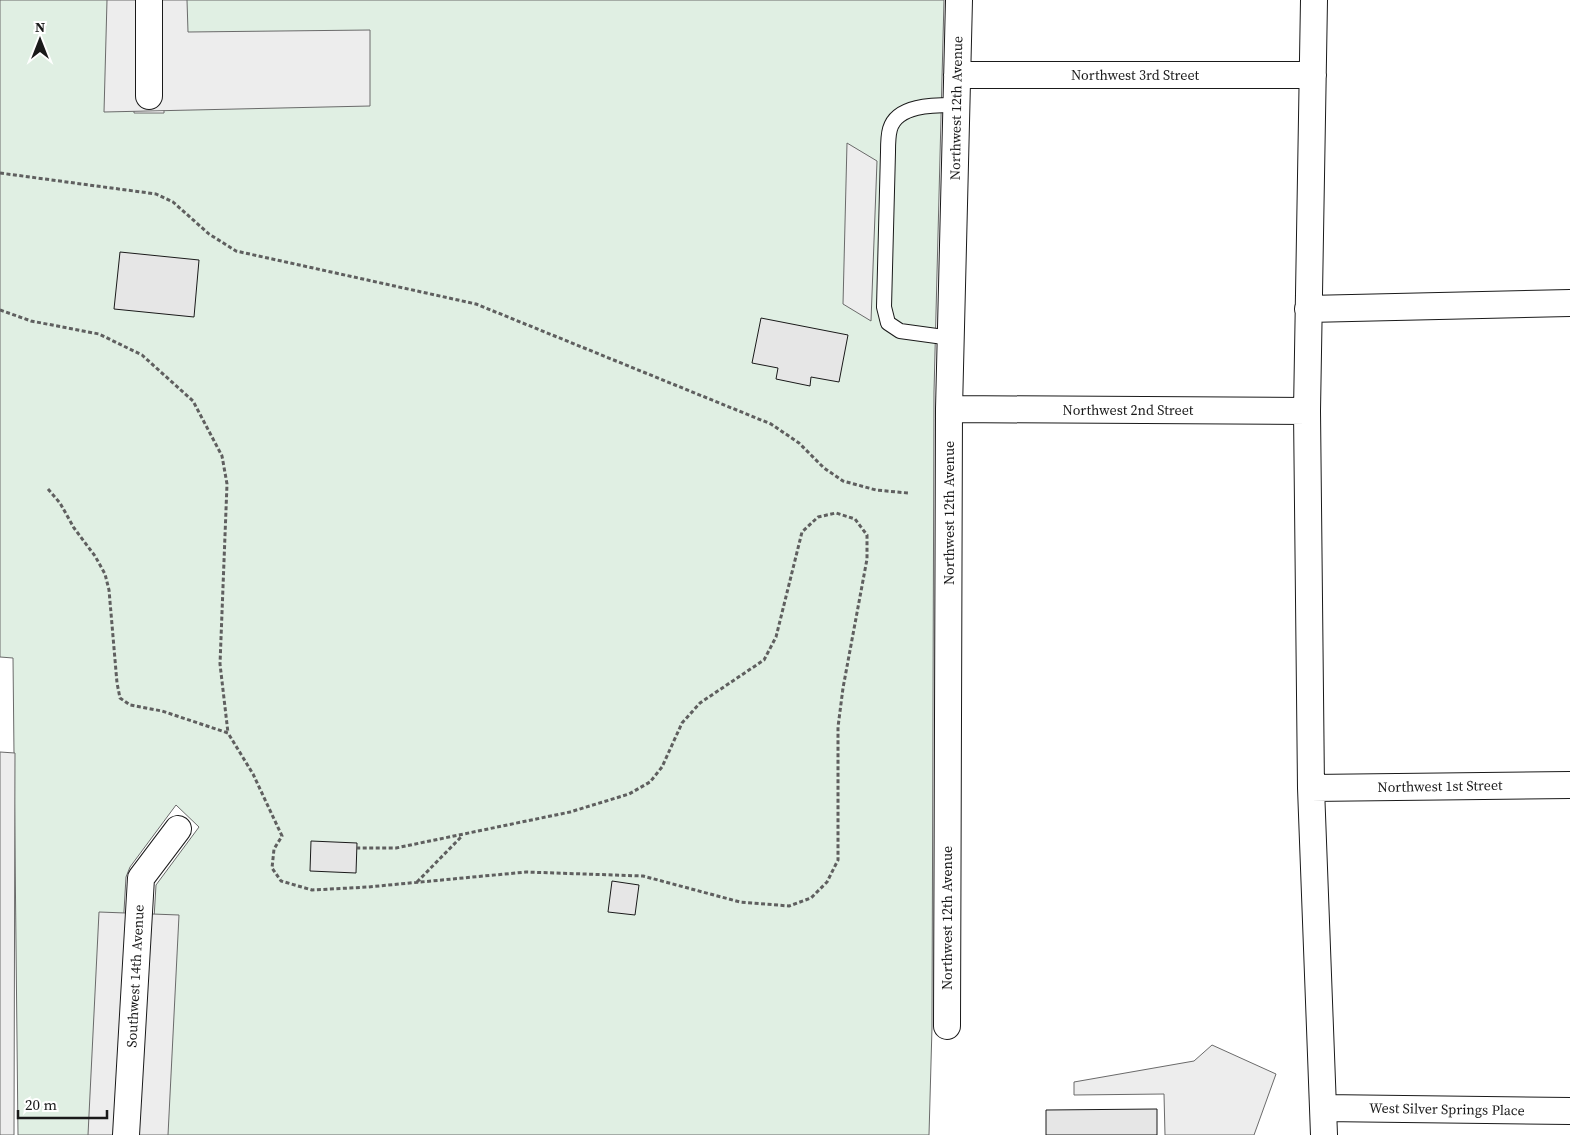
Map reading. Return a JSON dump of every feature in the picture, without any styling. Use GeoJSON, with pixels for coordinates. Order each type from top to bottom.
{"type":"FeatureCollection","features":[{"type":"Feature","properties":{"kind":"street"},"geometry":{"type":"LineString","coordinates":[[149,0],[149,96]]}},
{"type":"Feature","properties":{"kind":"street","name":"Northwest 12th Avenue"},"geometry":{"type":"LineString","coordinates":[[947,1026],[949,409],[959,0]]}},
{"type":"Feature","properties":{"kind":"street"},"geometry":{"type":"LineString","coordinates":[[1314,0],[1307,411],[1310,788],[1324,1135]]}},
{"type":"Feature","properties":{"kind":"street","name":"Northwest 3rd Street"},"geometry":{"type":"LineString","coordinates":[[957,75],[1313,75]]}},
{"type":"Feature","properties":{"kind":"street"},"geometry":{"type":"LineString","coordinates":[[1308,309],[1570,304]]}},
{"type":"Feature","properties":{"kind":"street","name":"Northwest 2nd Street"},"geometry":{"type":"LineString","coordinates":[[949,409],[1307,411]]}},
{"type":"Feature","properties":{"kind":"street","name":"Northwest 1st Street"},"geometry":{"type":"LineString","coordinates":[[1310,788],[1570,785]]}},
{"type":"Feature","properties":{"kind":"street","name":"Southwest 14th Avenue"},"geometry":{"type":"LineString","coordinates":[[126,1135],[141,878],[178,829]]}},
{"type":"Feature","properties":{"kind":"street","name":"West Silver Springs Place"},"geometry":{"type":"LineString","coordinates":[[1324,1108],[1570,1110]]}},
{"type":"Feature","properties":{"kind":"lane"},"geometry":{"type":"LineString","coordinates":[[951,338],[900,330],[888,323],[884,307],[890,127],[899,116],[916,108],[956,105]]}},
{"type":"Feature","properties":{"kind":"path"},"geometry":{"type":"LineString","coordinates":[[0,173],[156,194],[173,202],[210,234],[236,251],[476,304],[771,424],[799,442],[824,468],[842,481],[876,490],[908,493]]}},
{"type":"Feature","properties":{"kind":"path"},"geometry":{"type":"LineString","coordinates":[[0,310],[31,321],[99,334],[142,355],[193,401],[222,456],[227,484],[220,664],[228,733],[253,774],[282,836],[274,849],[272,868],[281,881],[312,890],[526,872],[643,876],[740,902],[789,906],[812,898],[828,882],[838,860],[838,727],[842,688],[867,559],[867,535],[855,519],[836,513],[818,517],[802,532],[776,637],[764,660],[700,703],[682,723],[662,767],[650,782],[629,794],[570,812],[396,848],[357,848]]}},
{"type":"Feature","properties":{"kind":"path"},"geometry":{"type":"LineString","coordinates":[[48,489],[60,503],[74,528],[95,556],[105,574],[109,590],[120,698],[130,705],[162,711],[228,733]]}},
{"type":"Feature","properties":{"kind":"path"},"geometry":{"type":"LineString","coordinates":[[417,882],[463,835]]}},
{"type":"Feature","properties":{"kind":"green space"},"geometry":{"type":"Polygon","coordinates":[[[0,0],[134,0],[134,113],[164,113],[164,0],[944,0],[934,392],[932,1027],[929,1135],[141,1135],[156,885],[199,827],[176,805],[130,867],[126,877],[111,1135],[18,1135],[13,658],[0,657],[0,0]]]}},
{"type":"Feature","properties":{"kind":"shaded area"},"geometry":{"type":"Polygon","coordinates":[[[107,0],[187,0],[188,32],[370,30],[370,106],[104,112],[107,0]]]}},
{"type":"Feature","properties":{"kind":"shaded area"},"geometry":{"type":"Polygon","coordinates":[[[847,143],[877,161],[871,321],[843,304],[847,143]]]}},
{"type":"Feature","properties":{"kind":"shaded area"},"geometry":{"type":"Polygon","coordinates":[[[0,752],[15,753],[14,1135],[0,1135],[0,752]]]}},
{"type":"Feature","properties":{"kind":"shaded area"},"geometry":{"type":"Polygon","coordinates":[[[99,912],[179,915],[168,1135],[88,1135],[99,912]]]}},
{"type":"Feature","properties":{"kind":"shaded area"},"geometry":{"type":"Polygon","coordinates":[[[1212,1045],[1276,1074],[1254,1135],[1165,1135],[1164,1094],[1074,1095],[1074,1082],[1194,1061],[1212,1045]]]}},
{"type":"Feature","properties":{"kind":"building"},"geometry":{"type":"Polygon","coordinates":[[[120,252],[199,260],[194,317],[114,309],[120,252]]]}},
{"type":"Feature","properties":{"kind":"building"},"geometry":{"type":"Polygon","coordinates":[[[761,318],[848,335],[839,382],[811,377],[810,386],[776,379],[778,368],[752,363],[761,318]]]}},
{"type":"Feature","properties":{"kind":"building"},"geometry":{"type":"Polygon","coordinates":[[[311,841],[357,843],[356,873],[310,871],[311,841]]]}},
{"type":"Feature","properties":{"kind":"building"},"geometry":{"type":"Polygon","coordinates":[[[612,881],[639,885],[635,915],[608,912],[612,881]]]}},
{"type":"Feature","properties":{"kind":"building"},"geometry":{"type":"Polygon","coordinates":[[[1157,1109],[1157,1135],[1046,1135],[1046,1110],[1157,1109]]]}}]}
